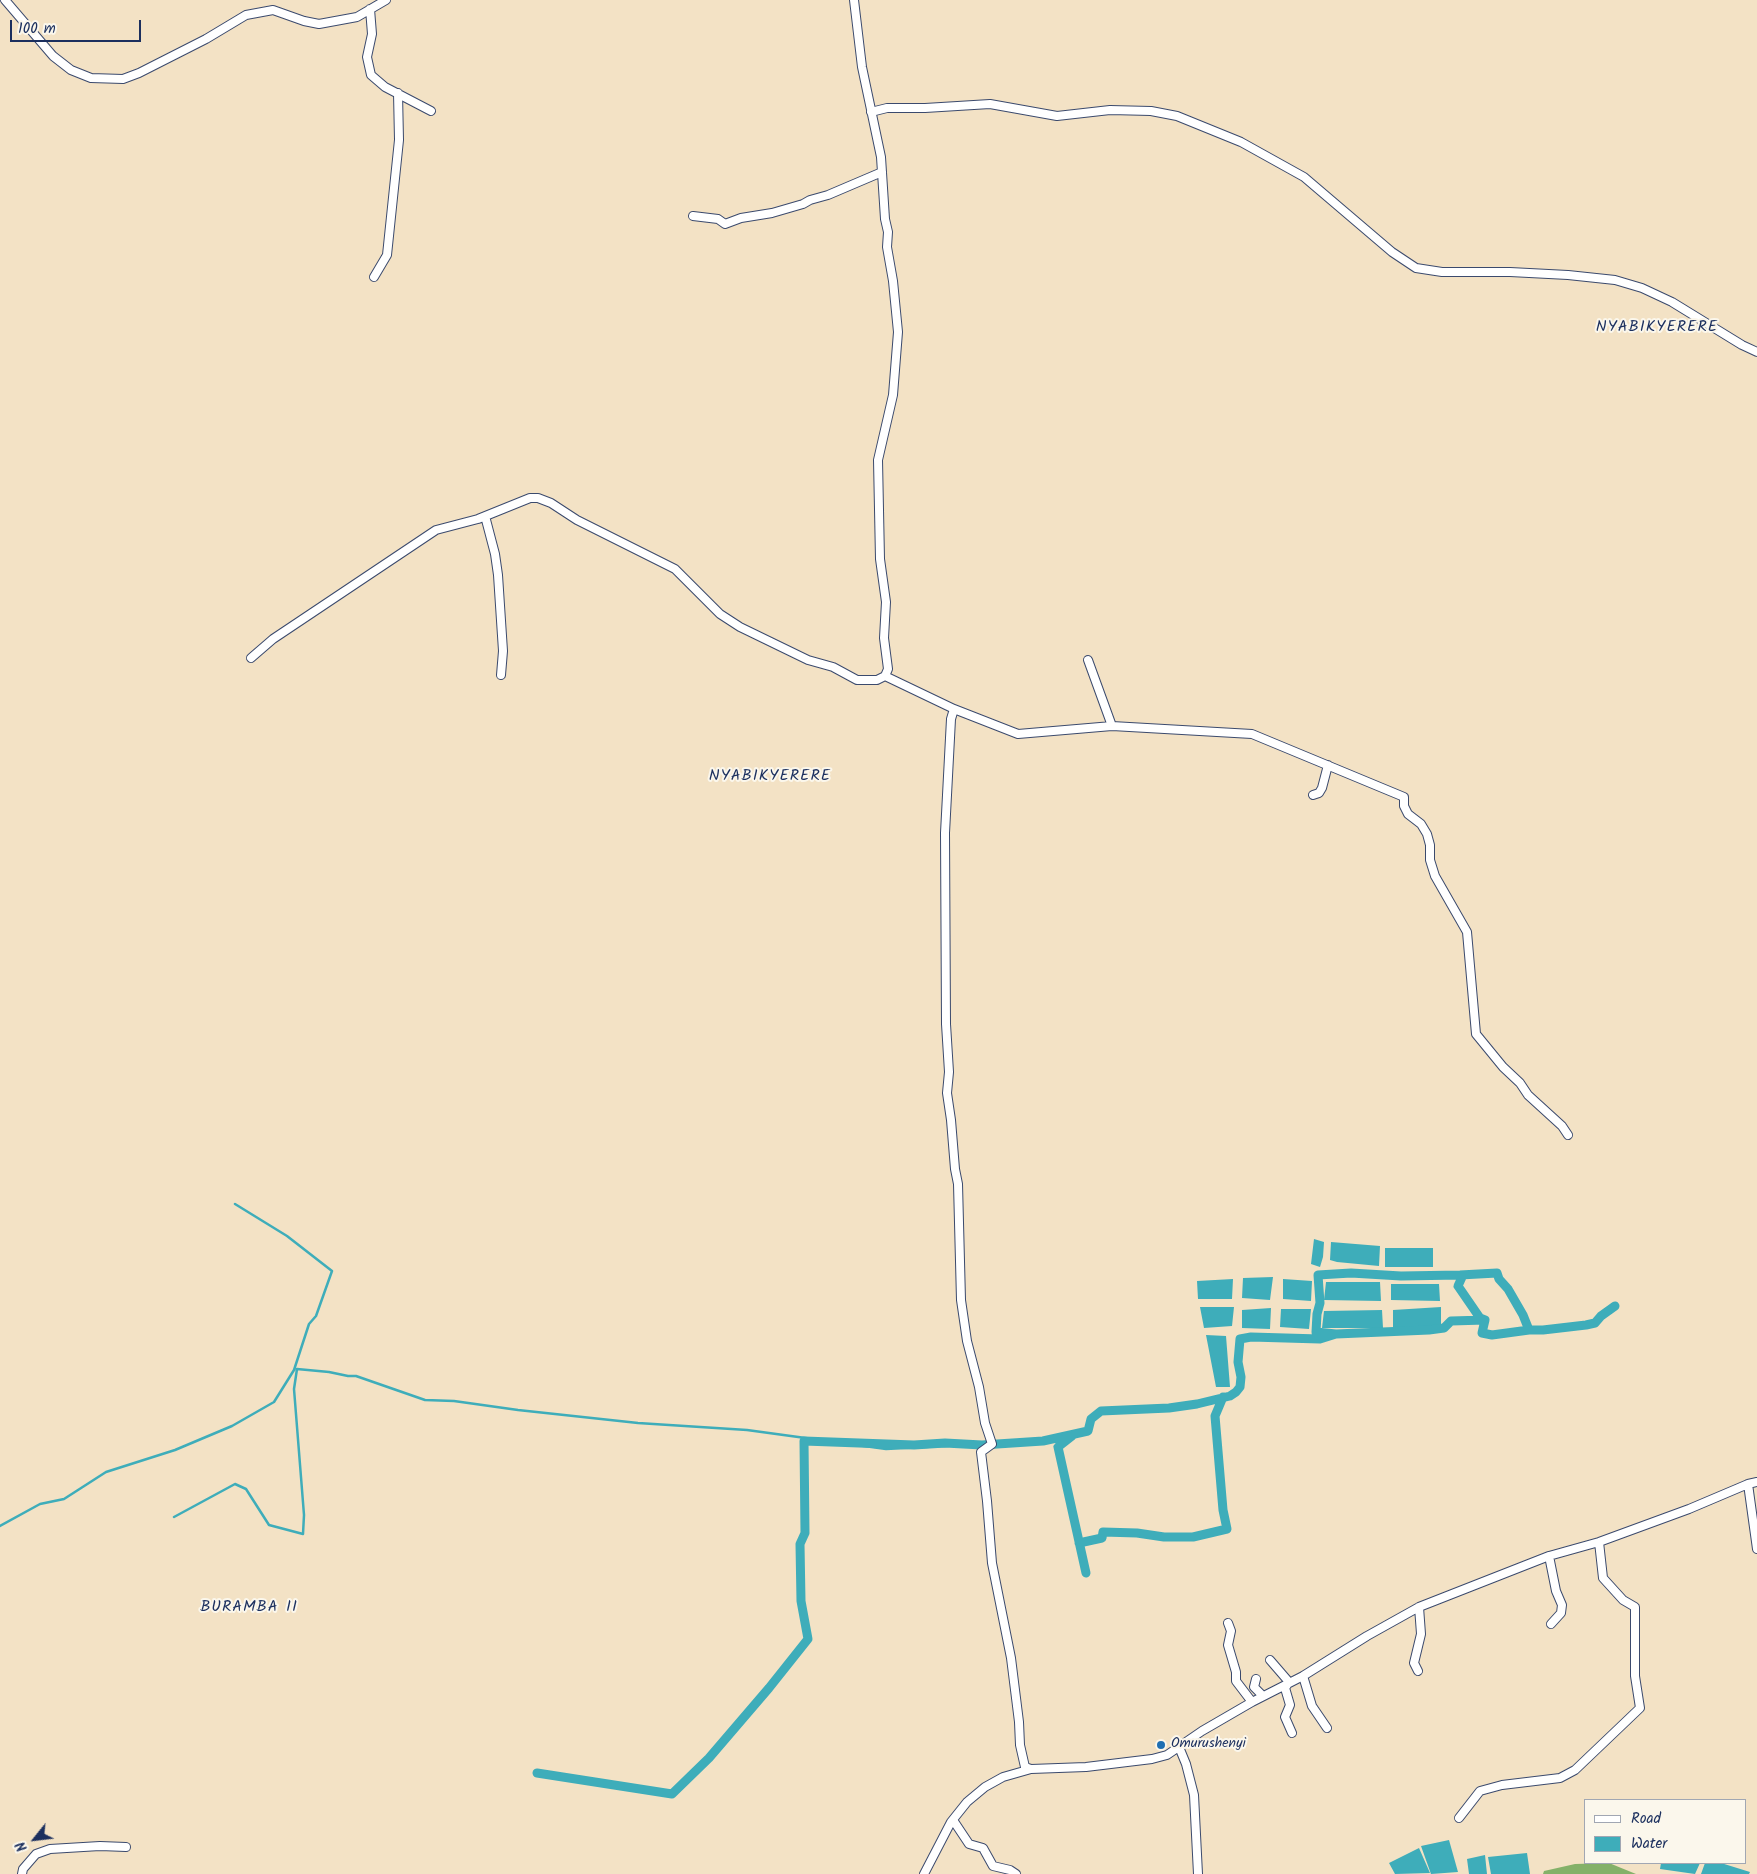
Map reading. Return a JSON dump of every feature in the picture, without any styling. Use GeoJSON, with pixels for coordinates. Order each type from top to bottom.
{"type":"FeatureCollection","features":[{"type":"Feature","properties":{"kind":"street"},"geometry":{"type":"LineString","coordinates":[[5,0],[54,56],[71,70],[91,78],[111,79],[123,79],[139,73],[206,39],[246,15],[259,11],[273,10],[319,24],[357,16],[386,0]]}},
{"type":"Feature","properties":{"kind":"street"},"geometry":{"type":"LineString","coordinates":[[252,658],[273,639],[436,530],[485,516],[530,498],[544,499],[577,520],[675,568],[720,614],[740,627],[808,660],[833,667],[857,680],[877,680],[885,676],[888,669],[884,638],[886,602],[880,559],[878,460],[893,395],[898,332],[893,281],[887,247],[888,232],[885,218],[881,157],[862,67],[854,0]]}},
{"type":"Feature","properties":{"kind":"street"},"geometry":{"type":"LineString","coordinates":[[370,9],[372,34],[367,57],[371,75],[385,87],[431,111]]}},
{"type":"Feature","properties":{"kind":"street"},"geometry":{"type":"LineString","coordinates":[[374,277],[387,255],[399,140],[398,93]]}},
{"type":"Feature","properties":{"kind":"street"},"geometry":{"type":"LineString","coordinates":[[871,112],[887,108],[990,104],[1058,116],[1110,110],[1151,112],[1177,116],[1241,142],[1304,178],[1392,252],[1416,268],[1442,272],[1510,272],[1615,280],[1642,288],[1672,302],[1742,345],[1757,352]]}},
{"type":"Feature","properties":{"kind":"street"},"geometry":{"type":"LineString","coordinates":[[693,216],[718,219],[725,224],[741,218],[772,213],[803,204],[882,172]]}},
{"type":"Feature","properties":{"kind":"street"},"geometry":{"type":"LineString","coordinates":[[485,516],[495,554],[498,575],[503,651],[501,674]]}},
{"type":"Feature","properties":{"kind":"street"},"geometry":{"type":"LineString","coordinates":[[1088,660],[1112,726]]}},
{"type":"Feature","properties":{"kind":"street"},"geometry":{"type":"LineString","coordinates":[[885,676],[954,709],[1018,734],[1112,726],[1252,734],[1404,797],[1404,806],[1408,814],[1421,824],[1427,834],[1430,846],[1430,860],[1435,876],[1467,932],[1476,1034],[1503,1067],[1520,1083],[1528,1095],[1562,1126],[1568,1135]]}},
{"type":"Feature","properties":{"kind":"street"},"geometry":{"type":"LineString","coordinates":[[954,709],[951,719],[945,833],[946,1024],[949,1072],[947,1093],[958,1184],[961,1300],[967,1341],[979,1387],[985,1423],[992,1444],[981,1452],[992,1563],[1006,1630],[1025,1767],[1032,1769]]}},
{"type":"Feature","properties":{"kind":"street"},"geometry":{"type":"LineString","coordinates":[[1313,795],[1322,788],[1328,765]]}},
{"type":"Feature","properties":{"kind":"street"},"geometry":{"type":"LineString","coordinates":[[924,1874],[952,1820],[967,1802],[985,1787],[1003,1777],[1032,1769],[1086,1767],[1152,1759],[1167,1755],[1202,1731],[1263,1696],[1303,1676],[1418,1607],[1549,1556],[1599,1542],[1757,1482]]}},
{"type":"Feature","properties":{"kind":"street"},"geometry":{"type":"LineString","coordinates":[[1748,1484],[1757,1549]]}},
{"type":"Feature","properties":{"kind":"street"},"geometry":{"type":"LineString","coordinates":[[1459,1818],[1480,1791],[1502,1785],[1560,1778],[1575,1770],[1640,1708],[1635,1676],[1635,1607],[1623,1600],[1604,1578],[1599,1542]]}},
{"type":"Feature","properties":{"kind":"street"},"geometry":{"type":"LineString","coordinates":[[1549,1556],[1562,1605],[1561,1613],[1551,1624]]}},
{"type":"Feature","properties":{"kind":"street"},"geometry":{"type":"LineString","coordinates":[[1418,1607],[1421,1634],[1414,1663],[1418,1671]]}},
{"type":"Feature","properties":{"kind":"street"},"geometry":{"type":"LineString","coordinates":[[1228,1623],[1231,1631],[1228,1645],[1236,1672],[1236,1681],[1252,1702]]}},
{"type":"Feature","properties":{"kind":"street"},"geometry":{"type":"LineString","coordinates":[[1270,1660],[1289,1682]]}},
{"type":"Feature","properties":{"kind":"street"},"geometry":{"type":"LineString","coordinates":[[1303,1676],[1312,1706],[1327,1728]]}},
{"type":"Feature","properties":{"kind":"street"},"geometry":{"type":"LineString","coordinates":[[1256,1679],[1254,1687],[1263,1696]]}},
{"type":"Feature","properties":{"kind":"street"},"geometry":{"type":"LineString","coordinates":[[1289,1682],[1285,1688],[1290,1705],[1285,1717],[1292,1733]]}},
{"type":"Feature","properties":{"kind":"street"},"geometry":{"type":"LineString","coordinates":[[1179,1747],[1186,1764],[1194,1795],[1198,1874]]}},
{"type":"Feature","properties":{"kind":"street"},"geometry":{"type":"LineString","coordinates":[[952,1820],[969,1844],[983,1848],[993,1866],[1010,1870],[1016,1874]]}},
{"type":"Feature","properties":{"kind":"street"},"geometry":{"type":"LineString","coordinates":[[22,1874],[23,1869],[36,1854],[50,1849],[100,1846],[126,1847]]}},
{"type":"Feature","properties":{"kind":"green space"},"geometry":{"type":"Polygon","coordinates":[[[1575,1864],[1611,1864],[1636,1874],[1543,1874],[1544,1871],[1575,1864]]]}},
{"type":"Feature","properties":{"kind":"water"},"geometry":{"type":"Polygon","coordinates":[[[1314,1239],[1324,1242],[1320,1267],[1311,1264],[1314,1239]]]}},
{"type":"Feature","properties":{"kind":"water"},"geometry":{"type":"Polygon","coordinates":[[[1331,1242],[1380,1246],[1379,1266],[1330,1260],[1331,1242]]]}},
{"type":"Feature","properties":{"kind":"water"},"geometry":{"type":"Polygon","coordinates":[[[1385,1248],[1433,1248],[1433,1267],[1385,1267],[1385,1248]]]}},
{"type":"Feature","properties":{"kind":"water"},"geometry":{"type":"Polygon","coordinates":[[[1273,1277],[1270,1300],[1242,1298],[1243,1278],[1273,1277]]]}},
{"type":"Feature","properties":{"kind":"water"},"geometry":{"type":"Polygon","coordinates":[[[1233,1279],[1232,1299],[1198,1299],[1197,1281],[1233,1279]]]}},
{"type":"Feature","properties":{"kind":"water"},"geometry":{"type":"Polygon","coordinates":[[[1283,1279],[1312,1281],[1311,1301],[1283,1299],[1283,1279]]]}},
{"type":"Feature","properties":{"kind":"water"},"geometry":{"type":"Polygon","coordinates":[[[1326,1282],[1380,1282],[1381,1301],[1324,1300],[1326,1282]]]}},
{"type":"Feature","properties":{"kind":"water"},"geometry":{"type":"Polygon","coordinates":[[[1391,1284],[1439,1284],[1440,1301],[1391,1300],[1391,1284]]]}},
{"type":"Feature","properties":{"kind":"water"},"geometry":{"type":"Polygon","coordinates":[[[1200,1307],[1234,1307],[1232,1326],[1204,1328],[1200,1307]]]}},
{"type":"Feature","properties":{"kind":"water"},"geometry":{"type":"Polygon","coordinates":[[[1441,1307],[1441,1326],[1393,1328],[1393,1310],[1441,1307]]]}},
{"type":"Feature","properties":{"kind":"water"},"geometry":{"type":"Polygon","coordinates":[[[1271,1308],[1270,1329],[1242,1328],[1242,1310],[1271,1308]]]}},
{"type":"Feature","properties":{"kind":"water"},"geometry":{"type":"Polygon","coordinates":[[[1281,1309],[1311,1309],[1309,1329],[1280,1327],[1281,1309]]]}},
{"type":"Feature","properties":{"kind":"water"},"geometry":{"type":"Polygon","coordinates":[[[1382,1310],[1383,1328],[1322,1328],[1324,1311],[1382,1310]]]}},
{"type":"Feature","properties":{"kind":"water"},"geometry":{"type":"Polygon","coordinates":[[[1206,1335],[1226,1336],[1230,1387],[1216,1387],[1206,1335]]]}},
{"type":"Feature","properties":{"kind":"water"},"geometry":{"type":"Polygon","coordinates":[[[1449,1840],[1458,1872],[1431,1874],[1421,1846],[1449,1840]]]}},
{"type":"Feature","properties":{"kind":"water"},"geometry":{"type":"Polygon","coordinates":[[[1419,1848],[1430,1873],[1395,1874],[1389,1863],[1419,1848]]]}},
{"type":"Feature","properties":{"kind":"water"},"geometry":{"type":"Polygon","coordinates":[[[1527,1853],[1530,1874],[1491,1874],[1488,1857],[1527,1853]]]}},
{"type":"Feature","properties":{"kind":"water"},"geometry":{"type":"Polygon","coordinates":[[[1485,1855],[1487,1874],[1469,1874],[1467,1859],[1485,1855]]]}},
{"type":"Feature","properties":{"kind":"water"},"geometry":{"type":"Polygon","coordinates":[[[1661,1864],[1700,1864],[1695,1874],[1660,1869],[1661,1864]]]}},
{"type":"Feature","properties":{"kind":"water"},"geometry":{"type":"Polygon","coordinates":[[[1705,1864],[1724,1864],[1750,1872],[1749,1874],[1701,1874],[1705,1864]]]}},
{"type":"Feature","properties":{"kind":"waterway"},"geometry":{"type":"LineString","coordinates":[[0,1526],[40,1504],[64,1499],[106,1472],[175,1450],[232,1426],[274,1402],[294,1370],[309,1324],[316,1316],[332,1271],[287,1236],[235,1204]]}},
{"type":"Feature","properties":{"kind":"waterway"},"geometry":{"type":"LineString","coordinates":[[537,1773],[672,1794],[709,1758],[769,1688],[808,1639],[801,1601],[800,1544],[805,1533],[804,1441],[914,1445],[945,1443],[982,1445],[1043,1441],[1088,1431],[1091,1419],[1101,1411],[1169,1408],[1230,1396],[1240,1387],[1241,1377],[1238,1362],[1240,1339],[1251,1337],[1320,1339],[1336,1334],[1316,1332],[1320,1303],[1318,1275],[1351,1273],[1401,1276],[1497,1273],[1523,1315],[1529,1330],[1595,1323],[1615,1306]]}},
{"type":"Feature","properties":{"kind":"waterway"},"geometry":{"type":"LineString","coordinates":[[1463,1275],[1458,1286],[1480,1318],[1485,1320],[1482,1333],[1492,1335],[1529,1330]]}},
{"type":"Feature","properties":{"kind":"waterway"},"geometry":{"type":"LineString","coordinates":[[1336,1334],[1429,1330],[1444,1328],[1451,1321],[1485,1320]]}},
{"type":"Feature","properties":{"kind":"waterway"},"geometry":{"type":"LineString","coordinates":[[174,1517],[235,1484],[246,1489],[269,1525],[303,1534],[304,1515],[294,1389],[297,1369],[356,1376],[425,1400],[454,1401],[638,1423],[747,1430],[886,1449],[964,1445]]}},
{"type":"Feature","properties":{"kind":"waterway"},"geometry":{"type":"LineString","coordinates":[[1079,1543],[1102,1538],[1103,1532],[1137,1533],[1164,1537],[1193,1537],[1227,1529],[1223,1510],[1215,1416],[1223,1397]]}},
{"type":"Feature","properties":{"kind":"waterway"},"geometry":{"type":"LineString","coordinates":[[1072,1436],[1058,1447],[1086,1573]]}},
{"type":"Feature","properties":{"kind":"place","name":"Omurushenyi"},"geometry":{"type":"Point","coordinates":[1161,1745]}},
{"type":"Feature","properties":{"kind":"district","name":"NYABIKYERERE"},"geometry":{"type":"Point","coordinates":[1657,328]}},
{"type":"Feature","properties":{"kind":"district","name":"NYABIKYERERE"},"geometry":{"type":"Point","coordinates":[770,777]}},
{"type":"Feature","properties":{"kind":"district","name":"BURAMBA II"},"geometry":{"type":"Point","coordinates":[249,1608]}}]}
